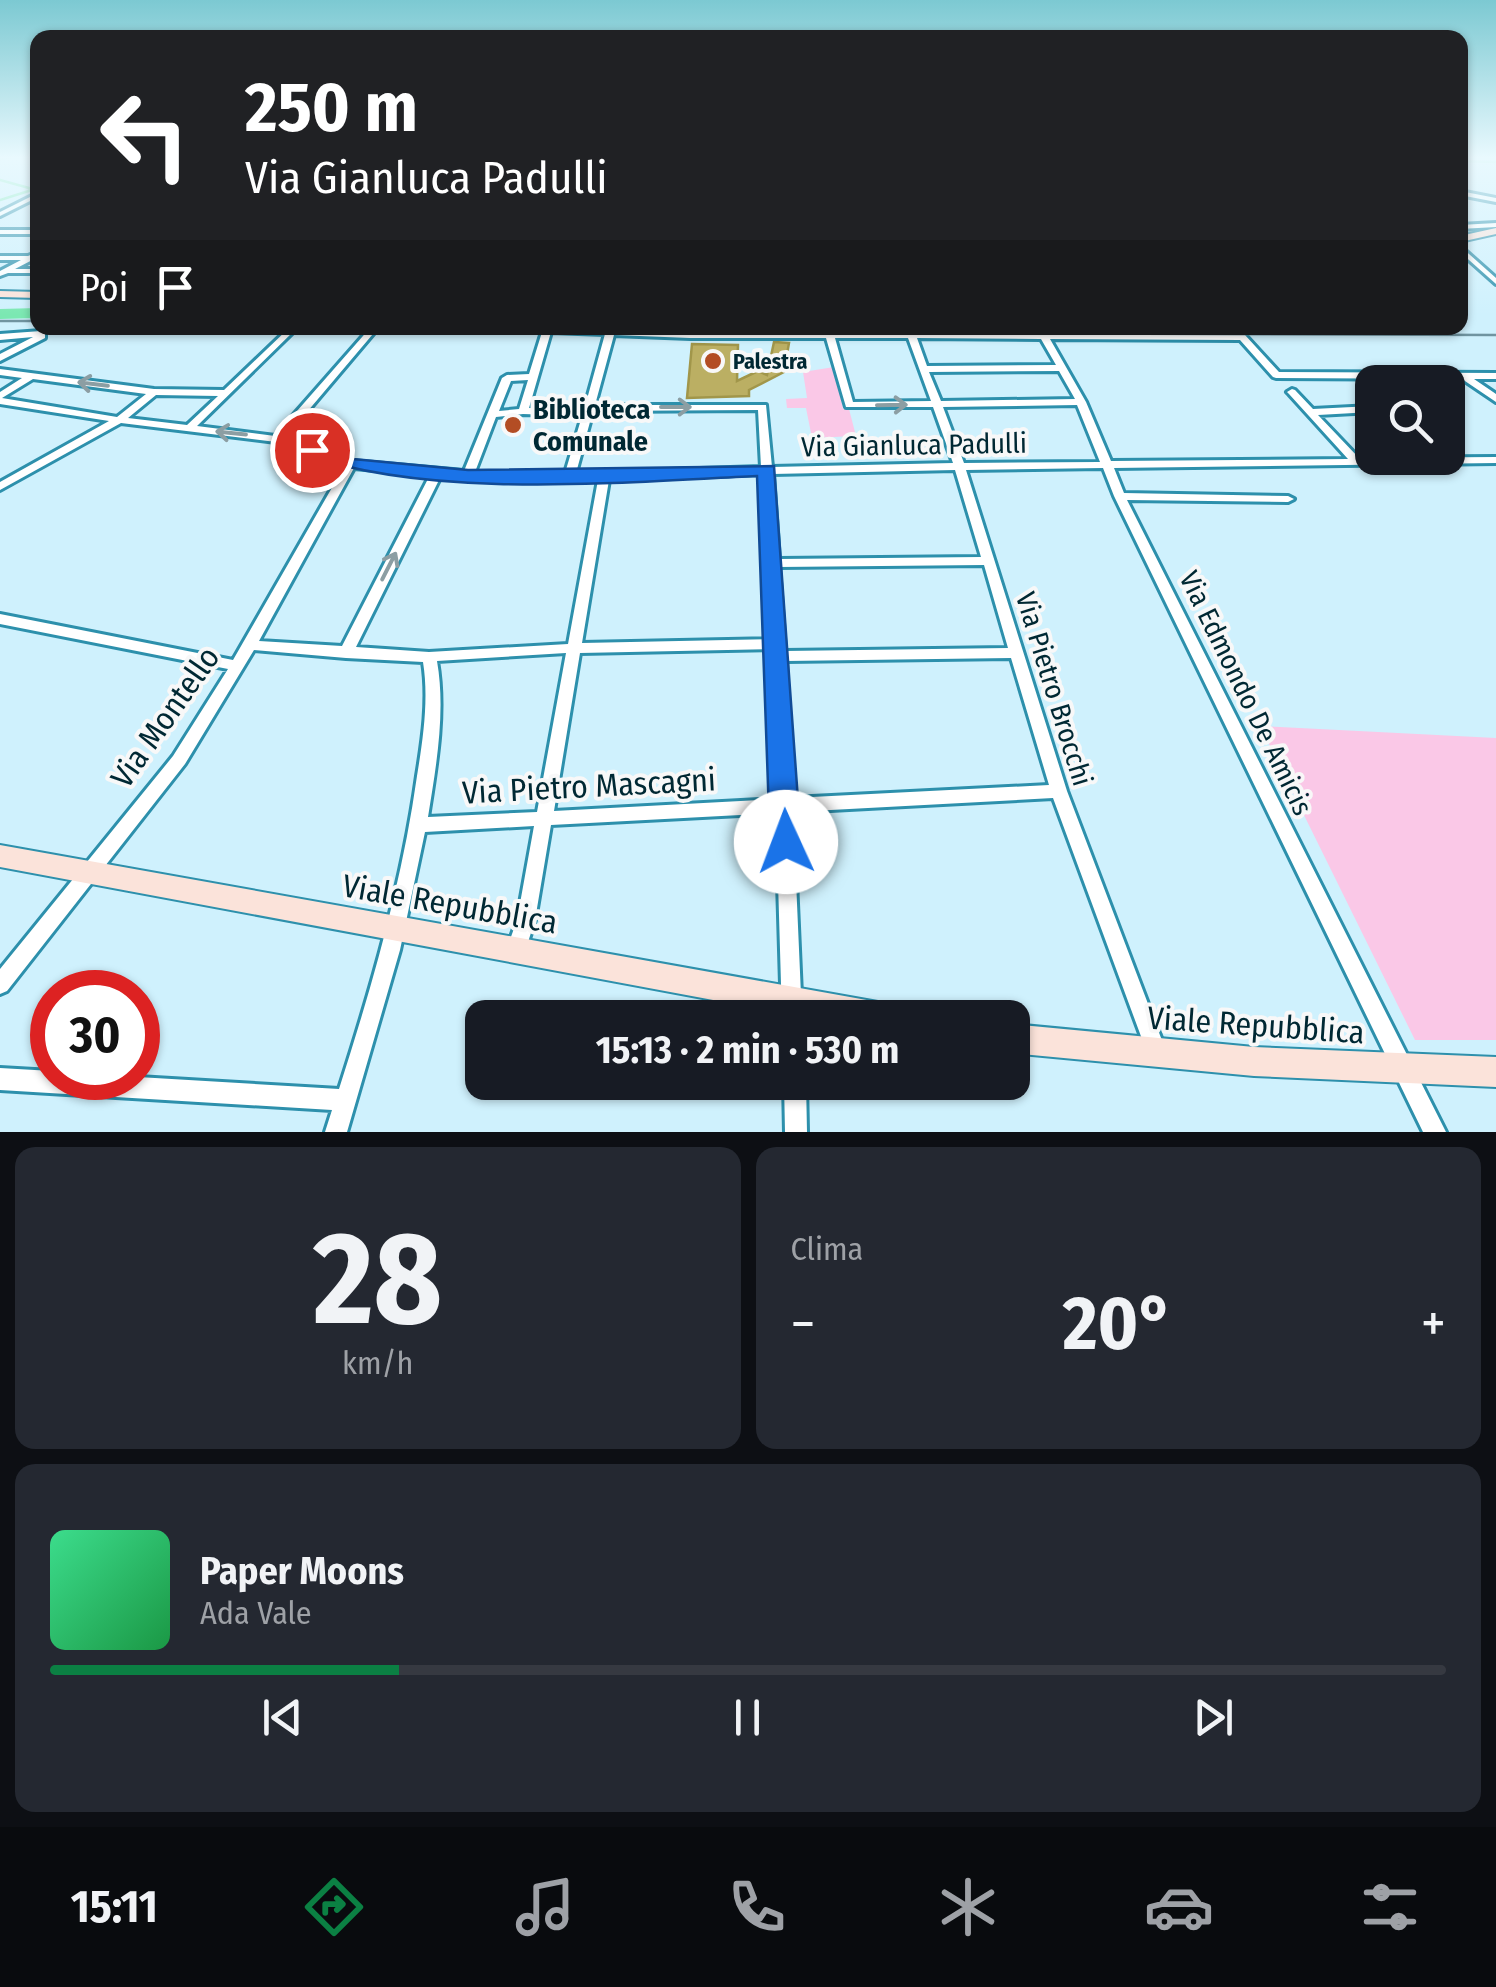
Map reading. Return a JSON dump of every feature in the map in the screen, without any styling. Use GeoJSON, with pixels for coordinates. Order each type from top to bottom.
{"type":"FeatureCollection","features":[{"type":"Feature","properties":{"kind":"street"},"geometry":{"type":"LineString","coordinates":[[1468,227],[1496,228]]}},
{"type":"Feature","properties":{"kind":"street"},"geometry":{"type":"LineString","coordinates":[[1468,237],[1496,228]]}},
{"type":"Feature","properties":{"kind":"street"},"geometry":{"type":"LineString","coordinates":[[0,232],[30,232]]}},
{"type":"Feature","properties":{"kind":"street"},"geometry":{"type":"LineString","coordinates":[[1468,255],[1496,281]]}},
{"type":"Feature","properties":{"kind":"street"},"geometry":{"type":"LineString","coordinates":[[0,258],[30,256]]}},
{"type":"Feature","properties":{"kind":"street"},"geometry":{"type":"LineString","coordinates":[[3,272],[30,258]]}},
{"type":"Feature","properties":{"kind":"street"},"geometry":{"type":"LineString","coordinates":[[3,272],[30,271]]}},
{"type":"Feature","properties":{"kind":"street"},"geometry":{"type":"LineString","coordinates":[[0,294],[30,295]]}},
{"type":"Feature","properties":{"kind":"street"},"geometry":{"type":"LineString","coordinates":[[188,429],[285,335]]}},
{"type":"Feature","properties":{"kind":"street"},"geometry":{"type":"LineString","coordinates":[[278,439],[368,335]]}},
{"type":"Feature","properties":{"kind":"street"},"geometry":{"type":"LineString","coordinates":[[519,413],[546,335]]}},
{"type":"Feature","properties":{"kind":"street"},"geometry":{"type":"LineString","coordinates":[[570,476],[609,335]]}},
{"type":"Feature","properties":{"kind":"street"},"geometry":{"type":"LineString","coordinates":[[757,335],[1242,337],[1276,375],[1355,375]]}},
{"type":"Feature","properties":{"kind":"street"},"geometry":{"type":"LineString","coordinates":[[0,337],[42,336],[0,358]]}},
{"type":"Feature","properties":{"kind":"street"},"geometry":{"type":"LineString","coordinates":[[830,336],[849,406],[1081,402]]}},
{"type":"Feature","properties":{"kind":"street","name":"Via Edmondo De Amicis"},"geometry":{"type":"LineString","coordinates":[[1044,336],[1081,402],[1120,496],[1435,1132]]}},
{"type":"Feature","properties":{"kind":"street","name":"Via Pietro Brocchi"},"geometry":{"type":"LineString","coordinates":[[912,337],[960,467],[1060,791],[1157,1054]]}},
{"type":"Feature","properties":{"kind":"street"},"geometry":{"type":"LineString","coordinates":[[923,369],[1062,368]]}},
{"type":"Feature","properties":{"kind":"street"},"geometry":{"type":"LineString","coordinates":[[0,372],[154,392],[224,392]]}},
{"type":"Feature","properties":{"kind":"street"},"geometry":{"type":"LineString","coordinates":[[0,398],[31,376]]}},
{"type":"Feature","properties":{"kind":"street"},"geometry":{"type":"LineString","coordinates":[[1465,376],[1496,376]]}},
{"type":"Feature","properties":{"kind":"street"},"geometry":{"type":"LineString","coordinates":[[1465,376],[1496,399]]}},
{"type":"Feature","properties":{"kind":"street"},"geometry":{"type":"LineString","coordinates":[[468,476],[508,378],[534,378]]}},
{"type":"Feature","properties":{"kind":"street"},"geometry":{"type":"LineString","coordinates":[[0,487],[118,420],[154,392]]}},
{"type":"Feature","properties":{"kind":"street"},"geometry":{"type":"LineString","coordinates":[[1292,392],[1355,460]]}},
{"type":"Feature","properties":{"kind":"street","name":"Via Gianluca Padulli"},"geometry":{"type":"LineString","coordinates":[[0,398],[118,420],[278,439],[350,464],[468,476],[1355,461]]}},
{"type":"Feature","properties":{"kind":"street"},"geometry":{"type":"LineString","coordinates":[[492,415],[763,407],[778,650],[792,1000]]}},
{"type":"Feature","properties":{"kind":"street"},"geometry":{"type":"LineString","coordinates":[[1310,412],[1355,410]]}},
{"type":"Feature","properties":{"kind":"street","name":"Via Gianluca Padulli"},"geometry":{"type":"LineString","coordinates":[[1465,460],[1496,458]]}},
{"type":"Feature","properties":{"kind":"street","name":"Via Montello"},"geometry":{"type":"LineString","coordinates":[[0,984],[84,874],[179,760],[250,645],[350,464]]}},
{"type":"Feature","properties":{"kind":"street"},"geometry":{"type":"LineString","coordinates":[[346,654],[437,472]]}},
{"type":"Feature","properties":{"kind":"street"},"geometry":{"type":"LineString","coordinates":[[516,951],[526,920],[604,476]]}},
{"type":"Feature","properties":{"kind":"street"},"geometry":{"type":"LineString","coordinates":[[1120,496],[1288,499]]}},
{"type":"Feature","properties":{"kind":"street"},"geometry":{"type":"LineString","coordinates":[[773,562],[988,561]]}},
{"type":"Feature","properties":{"kind":"street"},"geometry":{"type":"LineString","coordinates":[[0,619],[237,666]]}},
{"type":"Feature","properties":{"kind":"street"},"geometry":{"type":"LineString","coordinates":[[250,645],[429,657],[574,648],[1016,653]]}},
{"type":"Feature","properties":{"kind":"street"},"geometry":{"type":"LineString","coordinates":[[336,1132],[397,931],[421,825],[430,733],[429,657]]}},
{"type":"Feature","properties":{"kind":"street","name":"Via Pietro Mascagni"},"geometry":{"type":"LineString","coordinates":[[421,825],[1060,791]]}},
{"type":"Feature","properties":{"kind":"street","name":"Viale Repubblica"},"geometry":{"type":"LineString","coordinates":[[0,856],[516,951],[749,1000]]}},
{"type":"Feature","properties":{"kind":"street","name":"Viale Repubblica"},"geometry":{"type":"LineString","coordinates":[[1030,1040],[1157,1054],[1496,1072]]}},
{"type":"Feature","properties":{"kind":"street"},"geometry":{"type":"LineString","coordinates":[[0,1078],[346,1100]]}},
{"type":"Feature","properties":{"kind":"street"},"geometry":{"type":"LineString","coordinates":[[795,1100],[796,1132]]}},
{"type":"Feature","properties":{"kind":"shaded area"},"geometry":{"type":"Polygon","coordinates":[[[834,367],[843,409],[849,409],[856,436],[812,438],[806,408],[787,408],[786,399],[807,398],[803,372],[834,367]]]}},
{"type":"Feature","properties":{"kind":"shaded area"},"geometry":{"type":"Polygon","coordinates":[[[1260,726],[1496,738],[1496,1040],[1415,1040],[1260,726]]]}},
{"type":"Feature","properties":{"kind":"building"},"geometry":{"type":"Polygon","coordinates":[[[774,342],[789,343],[784,372],[749,390],[749,396],[687,398],[692,344],[738,345],[737,381],[758,371],[767,375],[774,342]]]}},
{"type":"Feature","properties":{"kind":"waterway"},"geometry":{"type":"LineString","coordinates":[[0,314],[30,313]]}},
{"type":"Feature","properties":{"kind":"railway"},"geometry":{"type":"LineString","coordinates":[[0,321],[30,321]]}},
{"type":"Feature","properties":{"kind":"railway"},"geometry":{"type":"LineString","coordinates":[[1468,335],[1496,335]]}},
{"type":"Feature","properties":{"kind":"place","name":"Palestra"},"geometry":{"type":"Point","coordinates":[713,361]}},
{"type":"Feature","properties":{"kind":"place","name":"Biblioteca Comunale"},"geometry":{"type":"Point","coordinates":[513,425]}},
{"type":"Feature","properties":{"kind":"route"},"geometry":{"type":"LineString","coordinates":[[312,450],[350,464],[468,476],[767,470],[786,842]]}}]}
